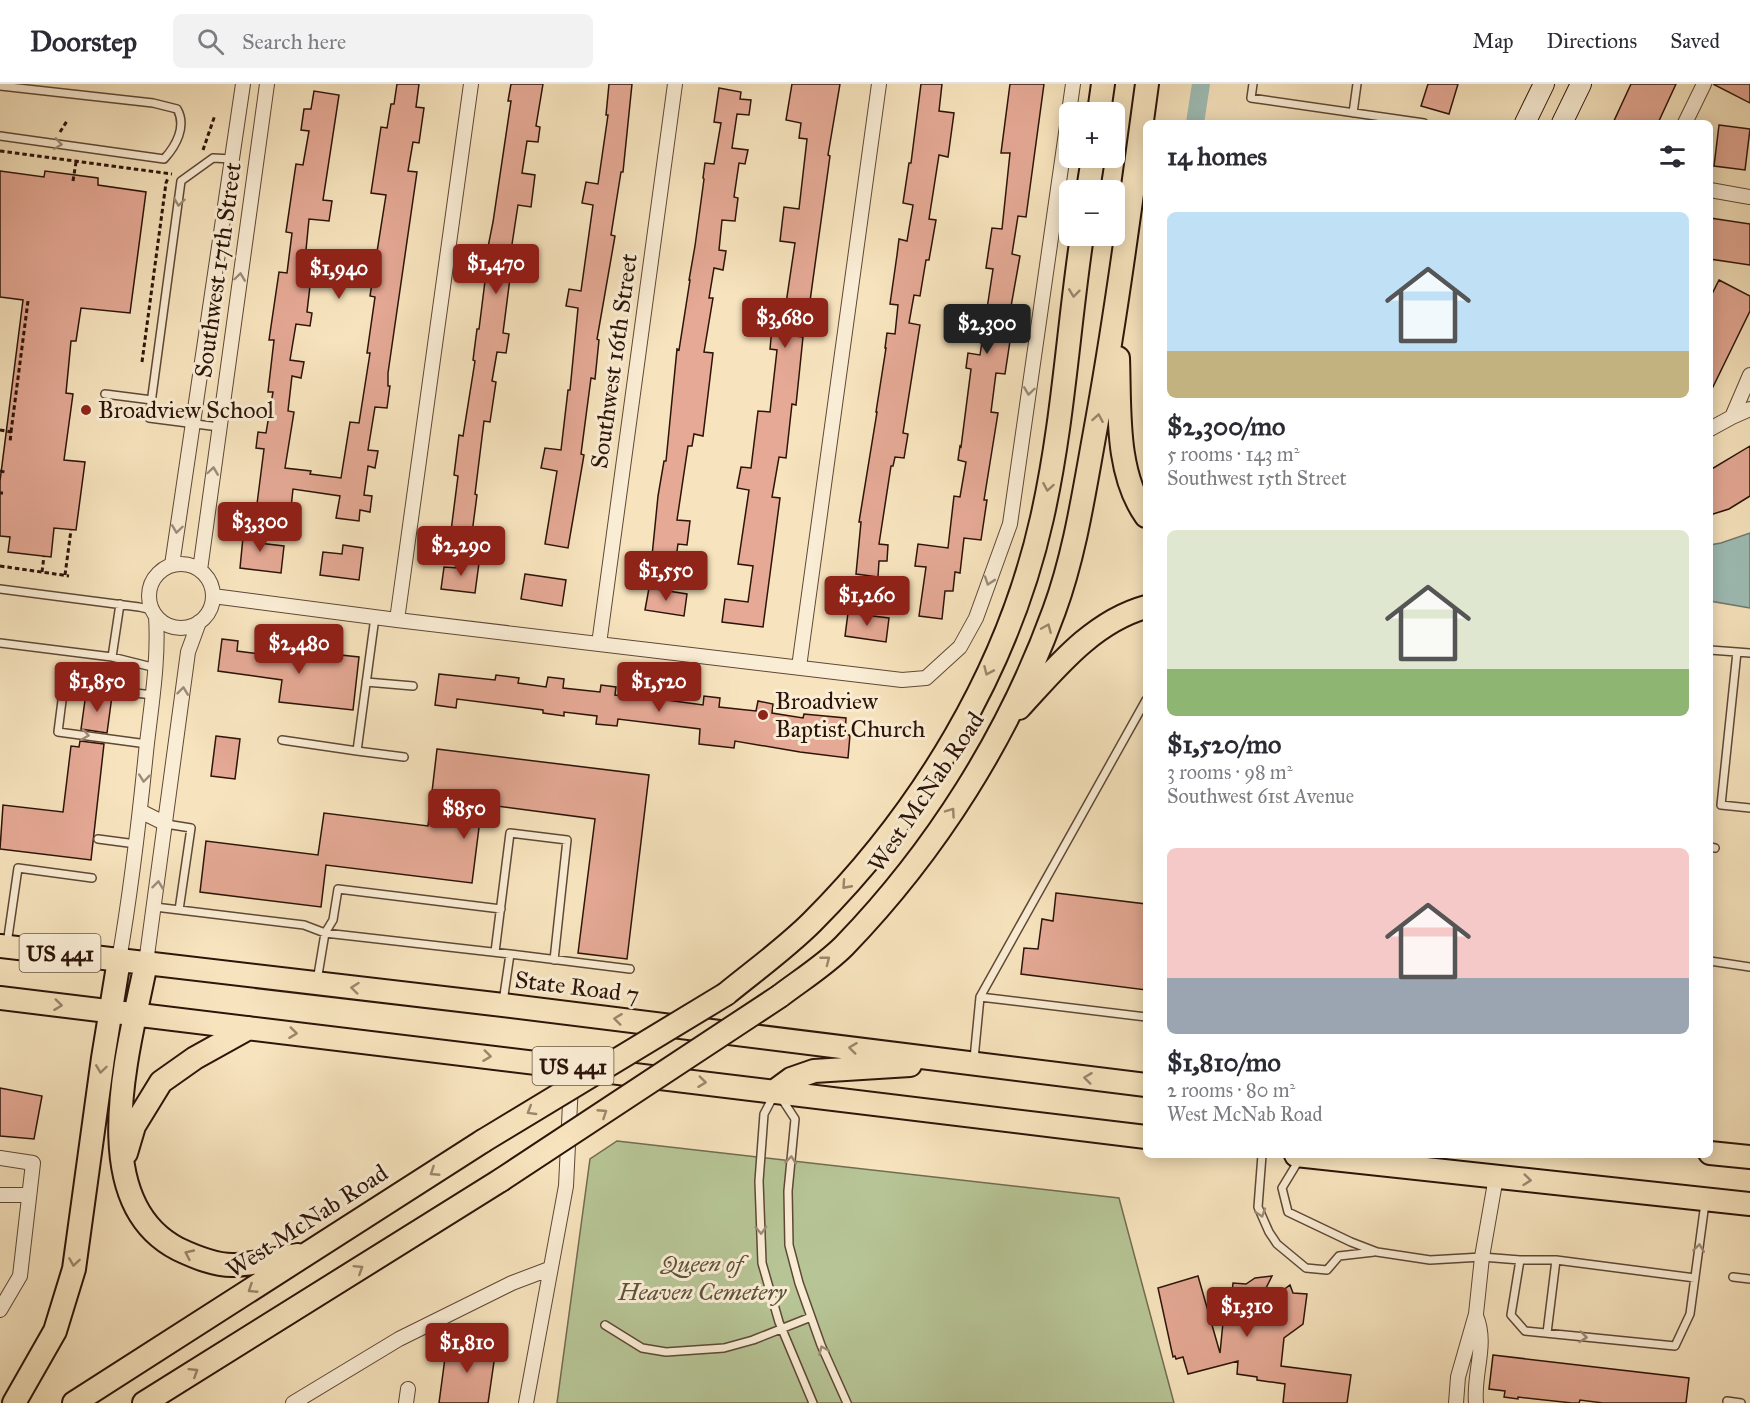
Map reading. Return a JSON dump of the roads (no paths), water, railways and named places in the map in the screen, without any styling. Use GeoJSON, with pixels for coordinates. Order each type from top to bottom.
{"type":"FeatureCollection","features":[{"type":"Feature","properties":{"kind":"main road"},"geometry":{"type":"LineString","coordinates":[[1100,102],[1103,84]]}},
{"type":"Feature","properties":{"kind":"main road","name":"West McNab Road"},"geometry":{"type":"LineString","coordinates":[[144,1403],[501,1180],[780,996],[842,948],[908,873],[959,800],[1008,720],[1054,610],[1078,527],[1117,309],[1147,84]]}},
{"type":"Feature","properties":{"kind":"main road","name":"West McNab Road"},"geometry":{"type":"LineString","coordinates":[[74,1403],[483,1140],[726,994],[812,923],[879,848],[929,778],[975,701],[1021,597],[1042,518],[1060,418],[1081,246]]}},
{"type":"Feature","properties":{"kind":"main road"},"geometry":{"type":"LineString","coordinates":[[1117,309],[1120,428],[1127,472],[1143,511]]}},
{"type":"Feature","properties":{"kind":"main road"},"geometry":{"type":"LineString","coordinates":[[1008,720],[1060,663],[1083,642],[1113,621],[1143,608]]}},
{"type":"Feature","properties":{"kind":"main road","name":"State Road 7"},"geometry":{"type":"LineString","coordinates":[[4,946],[1143,1085]]}},
{"type":"Feature","properties":{"kind":"main road"},"geometry":{"type":"LineString","coordinates":[[14,1403],[55,1331],[74,1269],[119,960]]}},
{"type":"Feature","properties":{"kind":"main road"},"geometry":{"type":"LineString","coordinates":[[146,963],[128,1060],[119,1127],[123,1166],[130,1195],[145,1222],[171,1245],[195,1257],[233,1265],[308,1253]]}},
{"type":"Feature","properties":{"kind":"main road","name":"US 441"},"geometry":{"type":"LineString","coordinates":[[0,998],[776,1090],[1143,1137]]}},
{"type":"Feature","properties":{"kind":"main road"},"geometry":{"type":"LineString","coordinates":[[123,1166],[134,1126],[161,1082],[195,1058],[249,1028]]}},
{"type":"Feature","properties":{"kind":"main road"},"geometry":{"type":"LineString","coordinates":[[776,1090],[791,1079],[814,1071],[971,1062]]}},
{"type":"Feature","properties":{"kind":"main road"},"geometry":{"type":"LineString","coordinates":[[1713,1153],[1750,1157]]}},
{"type":"Feature","properties":{"kind":"main road"},"geometry":{"type":"LineString","coordinates":[[1328,1158],[1750,1204]]}},
{"type":"Feature","properties":{"kind":"street","name":"Southwest 17th Street"},"geometry":{"type":"LineString","coordinates":[[171,565],[243,84]]}},
{"type":"Feature","properties":{"kind":"street","name":"Southwest 17th Street"},"geometry":{"type":"LineString","coordinates":[[200,570],[267,84]]}},
{"type":"Feature","properties":{"kind":"street"},"geometry":{"type":"LineString","coordinates":[[397,620],[471,84]]}},
{"type":"Feature","properties":{"kind":"street","name":"Southwest 16th Street"},"geometry":{"type":"LineString","coordinates":[[599,644],[675,84]]}},
{"type":"Feature","properties":{"kind":"street"},"geometry":{"type":"LineString","coordinates":[[799,667],[879,84]]}},
{"type":"Feature","properties":{"kind":"street"},"geometry":{"type":"LineString","coordinates":[[213,596],[903,680],[926,678],[960,647],[976,618],[1010,524],[1073,84]]}},
{"type":"Feature","properties":{"kind":"street"},"geometry":{"type":"LineString","coordinates":[[1526,120],[1544,84]]}},
{"type":"Feature","properties":{"kind":"street"},"geometry":{"type":"LineString","coordinates":[[1563,120],[1581,84]]}},
{"type":"Feature","properties":{"kind":"street"},"geometry":{"type":"LineString","coordinates":[[1686,120],[1704,84]]}},
{"type":"Feature","properties":{"kind":"street"},"geometry":{"type":"LineString","coordinates":[[239,115],[263,118]]}},
{"type":"Feature","properties":{"kind":"street"},"geometry":{"type":"LineString","coordinates":[[1713,190],[1750,196]]}},
{"type":"Feature","properties":{"kind":"street"},"geometry":{"type":"LineString","coordinates":[[1731,417],[1750,375]]}},
{"type":"Feature","properties":{"kind":"street"},"geometry":{"type":"LineString","coordinates":[[1713,427],[1750,409]]}},
{"type":"Feature","properties":{"kind":"street"},"geometry":{"type":"LineString","coordinates":[[119,960],[136,844],[156,668],[158,644],[154,613],[149,600],[150,589],[161,570],[171,565],[182,564],[200,570],[207,577],[213,596],[209,611],[199,622],[188,652],[146,963]]}},
{"type":"Feature","properties":{"kind":"street"},"geometry":{"type":"LineString","coordinates":[[154,613],[163,622],[181,628],[199,622]]}},
{"type":"Feature","properties":{"kind":"street"},"geometry":{"type":"LineString","coordinates":[[140,812],[166,824]]}},
{"type":"Feature","properties":{"kind":"street"},"geometry":{"type":"LineString","coordinates":[[526,1403],[566,1186],[572,1066]]}},
{"type":"Feature","properties":{"kind":"street"},"geometry":{"type":"LineString","coordinates":[[0,1158],[33,1163],[20,1276],[0,1310]]}},
{"type":"Feature","properties":{"kind":"street"},"geometry":{"type":"LineString","coordinates":[[1456,1403],[1458,1377],[1476,1314],[1482,1257],[1496,1177]]}},
{"type":"Feature","properties":{"kind":"street"},"geometry":{"type":"LineString","coordinates":[[0,1195],[29,1195]]}},
{"type":"Feature","properties":{"kind":"street"},"geometry":{"type":"LineString","coordinates":[[293,1403],[399,1339],[512,1283],[549,1269]]}},
{"type":"Feature","properties":{"kind":"street"},"geometry":{"type":"LineString","coordinates":[[1476,1314],[1479,1323],[1480,1354],[1476,1403]]}},
{"type":"Feature","properties":{"kind":"lane"},"geometry":{"type":"LineString","coordinates":[[1253,84],[1251,99],[1403,120]]}},
{"type":"Feature","properties":{"kind":"lane"},"geometry":{"type":"LineString","coordinates":[[1353,113],[1357,84]]}},
{"type":"Feature","properties":{"kind":"lane"},"geometry":{"type":"LineString","coordinates":[[0,86],[153,104],[177,109],[182,117],[180,132],[173,149],[164,159],[0,136]]}},
{"type":"Feature","properties":{"kind":"lane"},"geometry":{"type":"LineString","coordinates":[[219,427],[149,418],[182,181],[213,158],[232,159]]}},
{"type":"Feature","properties":{"kind":"lane"},"geometry":{"type":"LineString","coordinates":[[105,394],[152,400]]}},
{"type":"Feature","properties":{"kind":"lane"},"geometry":{"type":"LineString","coordinates":[[0,589],[120,604],[154,613]]}},
{"type":"Feature","properties":{"kind":"lane"},"geometry":{"type":"LineString","coordinates":[[112,657],[120,604]]}},
{"type":"Feature","properties":{"kind":"lane"},"geometry":{"type":"LineString","coordinates":[[357,751],[375,617]]}},
{"type":"Feature","properties":{"kind":"lane"},"geometry":{"type":"LineString","coordinates":[[0,643],[112,657],[156,668]]}},
{"type":"Feature","properties":{"kind":"lane"},"geometry":{"type":"LineString","coordinates":[[1713,650],[1750,653]]}},
{"type":"Feature","properties":{"kind":"lane"},"geometry":{"type":"LineString","coordinates":[[1737,652],[1721,805],[1750,808]]}},
{"type":"Feature","properties":{"kind":"lane"},"geometry":{"type":"LineString","coordinates":[[366,682],[412,686]]}},
{"type":"Feature","properties":{"kind":"lane"},"geometry":{"type":"LineString","coordinates":[[147,744],[58,732],[64,685],[153,695]]}},
{"type":"Feature","properties":{"kind":"lane"},"geometry":{"type":"LineString","coordinates":[[971,1062],[980,997],[1143,705]]}},
{"type":"Feature","properties":{"kind":"lane"},"geometry":{"type":"LineString","coordinates":[[282,740],[404,757]]}},
{"type":"Feature","properties":{"kind":"lane"},"geometry":{"type":"LineString","coordinates":[[166,824],[190,828],[179,910]]}},
{"type":"Feature","properties":{"kind":"lane"},"geometry":{"type":"LineString","coordinates":[[495,952],[510,833],[567,840],[554,960]]}},
{"type":"Feature","properties":{"kind":"lane"},"geometry":{"type":"LineString","coordinates":[[98,839],[136,844]]}},
{"type":"Feature","properties":{"kind":"lane"},"geometry":{"type":"LineString","coordinates":[[4,946],[18,868],[92,878]]}},
{"type":"Feature","properties":{"kind":"lane"},"geometry":{"type":"LineString","coordinates":[[316,984],[325,933],[333,920],[338,890],[501,909]]}},
{"type":"Feature","properties":{"kind":"lane"},"geometry":{"type":"LineString","coordinates":[[155,907],[304,925],[325,933],[630,969]]}},
{"type":"Feature","properties":{"kind":"lane"},"geometry":{"type":"LineString","coordinates":[[503,1005],[510,954]]}},
{"type":"Feature","properties":{"kind":"lane"},"geometry":{"type":"LineString","coordinates":[[1713,961],[1750,967]]}},
{"type":"Feature","properties":{"kind":"lane"},"geometry":{"type":"LineString","coordinates":[[980,997],[1143,1017]]}},
{"type":"Feature","properties":{"kind":"lane"},"geometry":{"type":"LineString","coordinates":[[776,1090],[795,1119],[788,1191],[789,1245],[799,1283],[821,1345],[847,1403]]}},
{"type":"Feature","properties":{"kind":"lane"},"geometry":{"type":"LineString","coordinates":[[776,1090],[764,1114],[759,1181],[762,1263],[782,1329],[813,1403]]}},
{"type":"Feature","properties":{"kind":"lane"},"geometry":{"type":"LineString","coordinates":[[1262,1158],[1257,1208],[1277,1244],[1305,1268],[1327,1270],[1339,1256],[1377,1252],[1430,1260],[1482,1257],[1556,1260],[1695,1278]]}},
{"type":"Feature","properties":{"kind":"lane"},"geometry":{"type":"LineString","coordinates":[[1299,1158],[1282,1188],[1288,1212],[1377,1252]]}},
{"type":"Feature","properties":{"kind":"lane"},"geometry":{"type":"LineString","coordinates":[[1520,1260],[1511,1315],[1525,1331],[1675,1346],[1690,1314],[1705,1200]]}},
{"type":"Feature","properties":{"kind":"lane"},"geometry":{"type":"LineString","coordinates":[[1547,1333],[1556,1260]]}},
{"type":"Feature","properties":{"kind":"lane"},"geometry":{"type":"LineString","coordinates":[[1734,1277],[1750,1279]]}},
{"type":"Feature","properties":{"kind":"lane"},"geometry":{"type":"LineString","coordinates":[[605,1325],[642,1348],[666,1352],[724,1348],[753,1340],[811,1317]]}},
{"type":"Feature","properties":{"kind":"lane"},"geometry":{"type":"LineString","coordinates":[[1727,1401],[1741,1403]]}},
{"type":"Feature","properties":{"kind":"water"},"geometry":{"type":"Polygon","coordinates":[[[1750,533],[1750,608],[1713,602],[1713,544],[1750,533]]]}},
{"type":"Feature","properties":{"kind":"waterway"},"geometry":{"type":"LineString","coordinates":[[1195,120],[1201,84]]}},
{"type":"Feature","properties":{"kind":"place","name":"Broadview School"},"geometry":{"type":"Point","coordinates":[86,410]}},
{"type":"Feature","properties":{"kind":"place","name":"Broadview Baptist Church"},"geometry":{"type":"Point","coordinates":[763,715]}},
{"type":"Feature","properties":{"kind":"park label","name":"Queen of Heaven Cemetery"},"geometry":{"type":"Point","coordinates":[702,1278]}}]}
